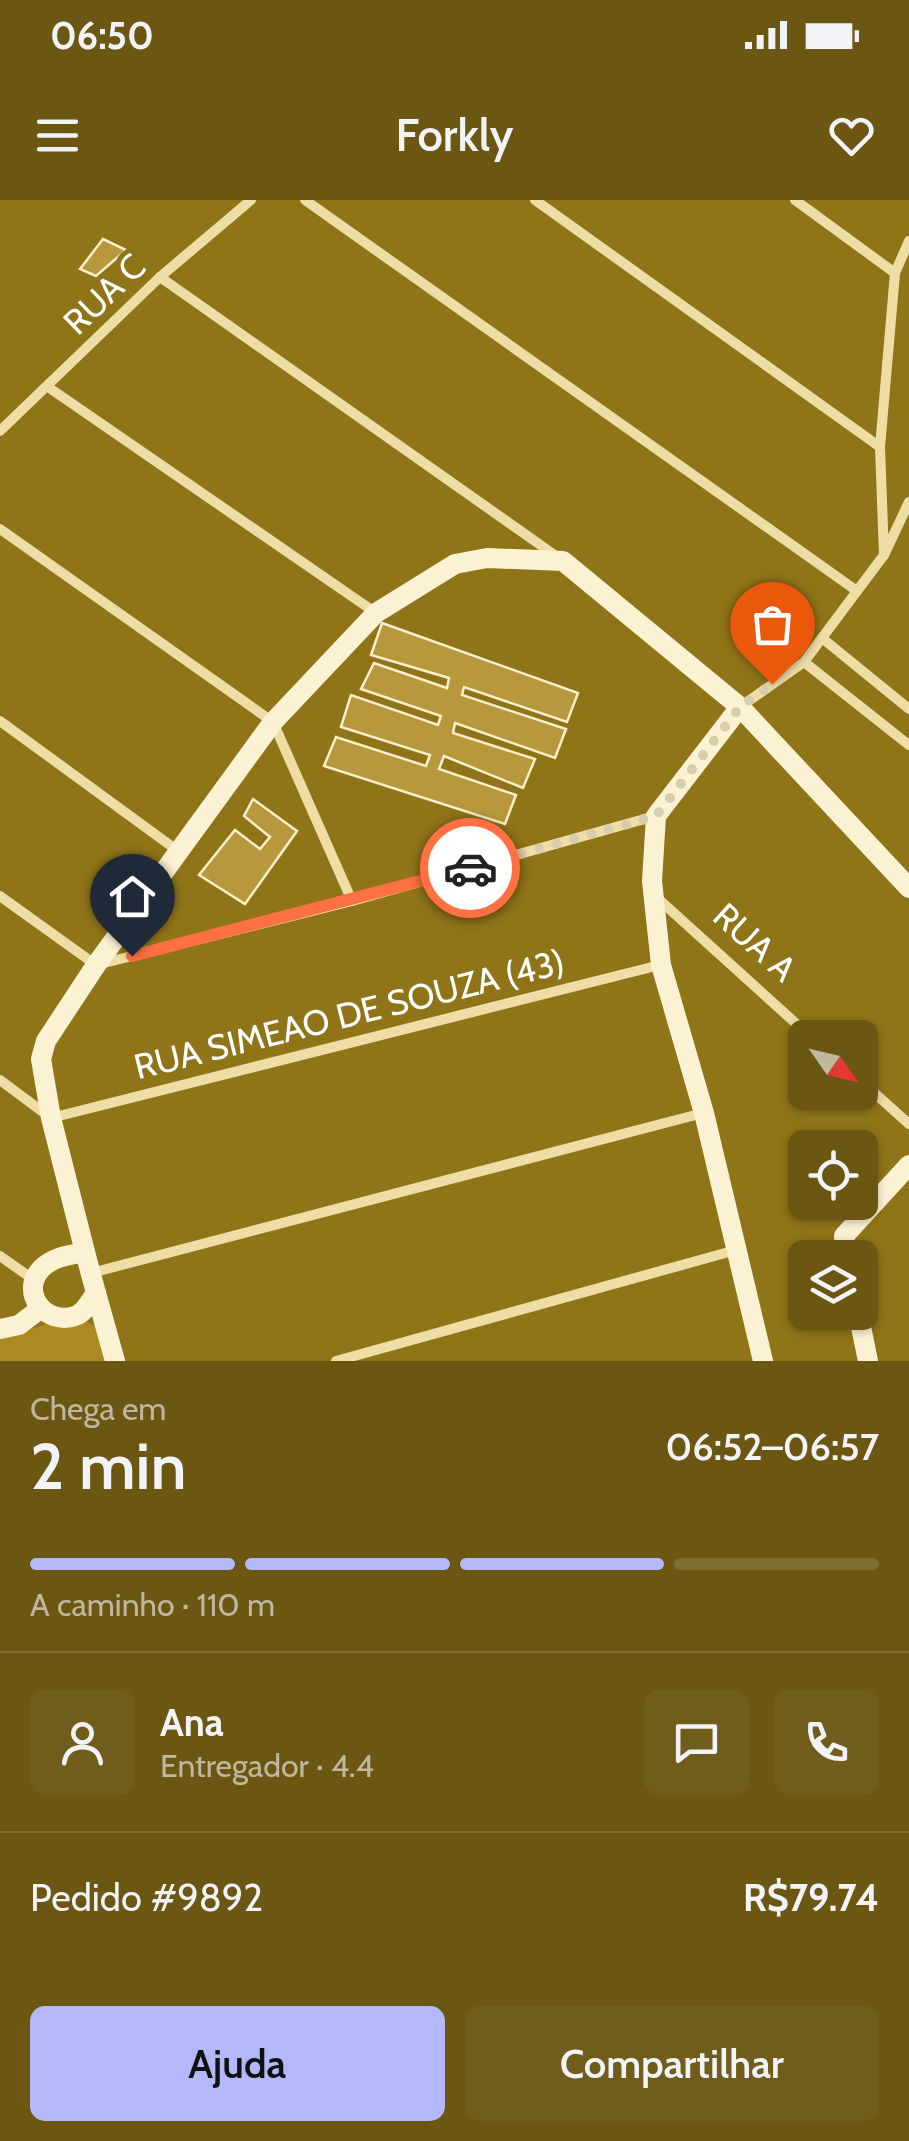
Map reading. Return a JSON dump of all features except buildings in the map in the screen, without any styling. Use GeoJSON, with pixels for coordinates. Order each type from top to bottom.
{"type":"FeatureCollection","features":[{"type":"Feature","properties":{"kind":"street","name":"RUA C"},"geometry":{"type":"LineString","coordinates":[[0,431],[160,276],[250,200]]}},
{"type":"Feature","properties":{"kind":"street"},"geometry":{"type":"LineString","coordinates":[[305,200],[857,591]]}},
{"type":"Feature","properties":{"kind":"street"},"geometry":{"type":"LineString","coordinates":[[535,200],[880,447]]}},
{"type":"Feature","properties":{"kind":"street"},"geometry":{"type":"LineString","coordinates":[[795,200],[896,272]]}},
{"type":"Feature","properties":{"kind":"street"},"geometry":{"type":"LineString","coordinates":[[884,555],[880,447],[896,272],[909,241]]}},
{"type":"Feature","properties":{"kind":"street"},"geometry":{"type":"LineString","coordinates":[[160,276],[563,561],[740,707],[909,888]]}},
{"type":"Feature","properties":{"kind":"street"},"geometry":{"type":"LineString","coordinates":[[48,387],[376,612]]}},
{"type":"Feature","properties":{"kind":"street"},"geometry":{"type":"LineString","coordinates":[[763,1361],[704,1113],[661,964],[654,895],[656,816],[740,707],[804,662],[884,555],[909,502]]}},
{"type":"Feature","properties":{"kind":"street"},"geometry":{"type":"LineString","coordinates":[[0,529],[273,722],[352,901]]}},
{"type":"Feature","properties":{"kind":"street"},"geometry":{"type":"LineString","coordinates":[[114,1361],[51,1118],[42,1049],[96,964],[273,722],[376,612],[471,559],[563,561]]}},
{"type":"Feature","properties":{"kind":"street"},"geometry":{"type":"LineString","coordinates":[[822,638],[909,710]]}},
{"type":"Feature","properties":{"kind":"street"},"geometry":{"type":"LineString","coordinates":[[804,662],[909,745]]}},
{"type":"Feature","properties":{"kind":"street"},"geometry":{"type":"LineString","coordinates":[[0,721],[178,851]]}},
{"type":"Feature","properties":{"kind":"street"},"geometry":{"type":"LineString","coordinates":[[0,896],[96,964],[352,901],[656,816]]}},
{"type":"Feature","properties":{"kind":"street","name":"RUA A"},"geometry":{"type":"LineString","coordinates":[[654,895],[792,1020]]}},
{"type":"Feature","properties":{"kind":"street","name":"RUA SIMEAO DE SOUZA (43)"},"geometry":{"type":"LineString","coordinates":[[51,1118],[661,964]]}},
{"type":"Feature","properties":{"kind":"street"},"geometry":{"type":"LineString","coordinates":[[0,1080],[51,1118]]}},
{"type":"Feature","properties":{"kind":"street"},"geometry":{"type":"LineString","coordinates":[[878,1096],[909,1124]]}},
{"type":"Feature","properties":{"kind":"street"},"geometry":{"type":"LineString","coordinates":[[90,1273],[84,1310],[75,1316],[50,1316],[34,1300],[34,1280],[42,1267],[59,1257],[90,1273],[704,1113]]}},
{"type":"Feature","properties":{"kind":"street"},"geometry":{"type":"LineString","coordinates":[[844,1240],[909,1165]]}},
{"type":"Feature","properties":{"kind":"street"},"geometry":{"type":"LineString","coordinates":[[336,1361],[737,1250]]}},
{"type":"Feature","properties":{"kind":"street"},"geometry":{"type":"LineString","coordinates":[[0,1256],[34,1280]]}},
{"type":"Feature","properties":{"kind":"street"},"geometry":{"type":"LineString","coordinates":[[0,1329],[19,1325],[40,1309]]}},
{"type":"Feature","properties":{"kind":"street"},"geometry":{"type":"LineString","coordinates":[[862,1330],[868,1361]]}},
{"type":"Feature","properties":{"kind":"shaded area"},"geometry":{"type":"Polygon","coordinates":[[[60,1320],[84,1321],[99,1327],[107,1361],[0,1361],[0,1339],[60,1320]]]}},
{"type":"Feature","properties":{"kind":"way so far"},"geometry":{"type":"LineString","coordinates":[[470,868],[656,816],[740,707],[772,684]]}},
{"type":"Feature","properties":{"kind":"route"},"geometry":{"type":"LineString","coordinates":[[132,956],[470,868]]}}]}
